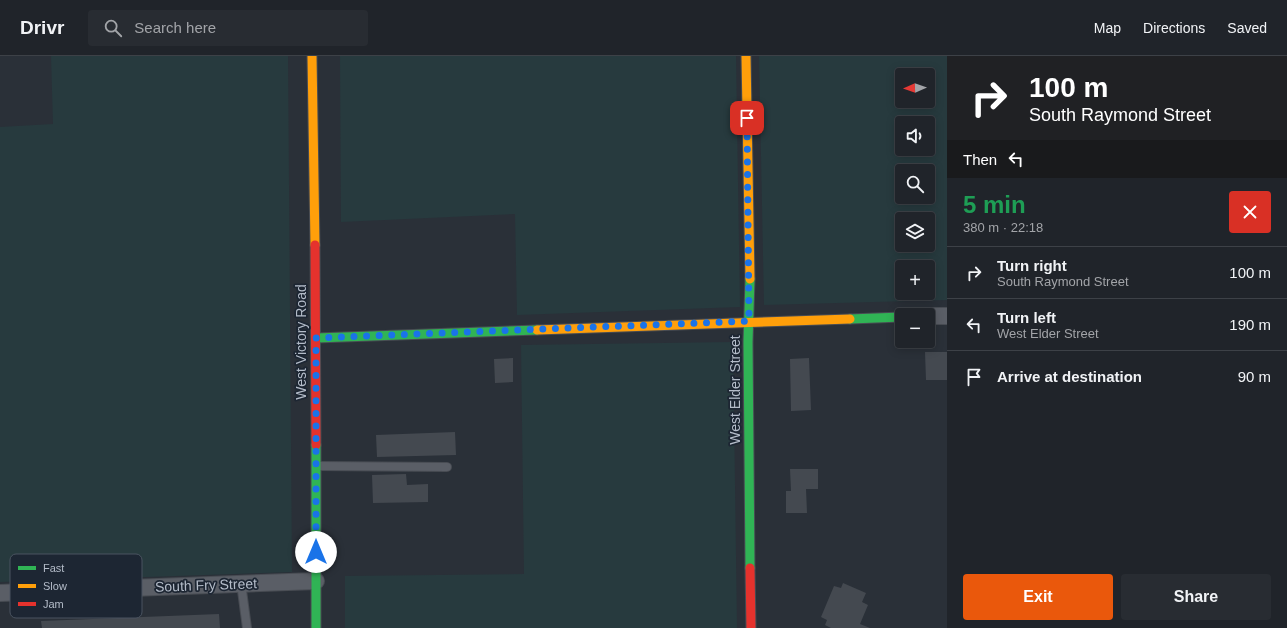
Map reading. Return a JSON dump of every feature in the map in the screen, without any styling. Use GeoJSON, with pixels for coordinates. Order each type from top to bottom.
{"type":"FeatureCollection","features":[{"type":"Feature","properties":{"kind":"street","name":"West Victory Road"},"geometry":{"type":"LineString","coordinates":[[312,56],[316,338],[316,628]]}},
{"type":"Feature","properties":{"kind":"street","name":"West Elder Street"},"geometry":{"type":"LineString","coordinates":[[746,56],[750,304],[751,628]]}},
{"type":"Feature","properties":{"kind":"street"},"geometry":{"type":"LineString","coordinates":[[935,316],[947,316]]}},
{"type":"Feature","properties":{"kind":"street"},"geometry":{"type":"LineString","coordinates":[[316,338],[749,321],[895,317]]}},
{"type":"Feature","properties":{"kind":"street","name":"South Fry Street"},"geometry":{"type":"LineString","coordinates":[[142,587],[316,581]]}},
{"type":"Feature","properties":{"kind":"street","name":"South Fry Street"},"geometry":{"type":"LineString","coordinates":[[0,592],[10,592]]}},
{"type":"Feature","properties":{"kind":"lane"},"geometry":{"type":"LineString","coordinates":[[316,466],[447,467]]}},
{"type":"Feature","properties":{"kind":"lane"},"geometry":{"type":"LineString","coordinates":[[241,584],[247,628]]}},
{"type":"Feature","properties":{"kind":"green space"},"geometry":{"type":"Polygon","coordinates":[[[51,56],[288,56],[292,572],[142,577],[142,554],[10,554],[10,582],[0,582],[0,127],[53,124],[51,56]]]}},
{"type":"Feature","properties":{"kind":"green space"},"geometry":{"type":"Polygon","coordinates":[[[340,56],[736,56],[740,307],[517,315],[515,214],[341,222],[340,56]]]}},
{"type":"Feature","properties":{"kind":"green space"},"geometry":{"type":"Polygon","coordinates":[[[759,56],[947,56],[947,300],[764,305],[759,56]]]}},
{"type":"Feature","properties":{"kind":"green space"},"geometry":{"type":"Polygon","coordinates":[[[733,342],[737,628],[345,628],[345,576],[524,574],[521,345],[733,342]]]}},
{"type":"Feature","properties":{"kind":"building"},"geometry":{"type":"Polygon","coordinates":[[[925,352],[947,352],[947,380],[926,380],[925,352]]]}},
{"type":"Feature","properties":{"kind":"building"},"geometry":{"type":"Polygon","coordinates":[[[513,358],[513,382],[495,383],[494,359],[513,358]]]}},
{"type":"Feature","properties":{"kind":"building"},"geometry":{"type":"Polygon","coordinates":[[[809,358],[811,410],[791,411],[790,359],[809,358]]]}},
{"type":"Feature","properties":{"kind":"building"},"geometry":{"type":"Polygon","coordinates":[[[455,432],[456,455],[377,457],[376,435],[455,432]]]}},
{"type":"Feature","properties":{"kind":"building"},"geometry":{"type":"Polygon","coordinates":[[[790,469],[818,469],[818,489],[806,489],[807,513],[786,513],[786,491],[791,491],[790,469]]]}},
{"type":"Feature","properties":{"kind":"building"},"geometry":{"type":"Polygon","coordinates":[[[406,474],[407,485],[428,484],[428,502],[373,503],[372,475],[406,474]]]}},
{"type":"Feature","properties":{"kind":"building"},"geometry":{"type":"Polygon","coordinates":[[[843,583],[866,593],[862,602],[868,605],[860,624],[870,628],[831,628],[825,625],[827,620],[821,617],[834,586],[841,588],[843,583]]]}},
{"type":"Feature","properties":{"kind":"building"},"geometry":{"type":"Polygon","coordinates":[[[219,614],[220,628],[42,628],[41,621],[142,618],[219,614]]]}},
{"type":"Feature","properties":{"kind":"traffic: fast"},"geometry":{"type":"LineString","coordinates":[[750,279],[748,342],[750,568]]}},
{"type":"Feature","properties":{"kind":"traffic: fast"},"geometry":{"type":"LineString","coordinates":[[850,319],[895,317]]}},
{"type":"Feature","properties":{"kind":"traffic: fast"},"geometry":{"type":"LineString","coordinates":[[316,338],[537,330]]}},
{"type":"Feature","properties":{"kind":"traffic: fast"},"geometry":{"type":"LineString","coordinates":[[316,445],[316,628]]}},
{"type":"Feature","properties":{"kind":"traffic: slow"},"geometry":{"type":"LineString","coordinates":[[312,56],[315,245]]}},
{"type":"Feature","properties":{"kind":"traffic: slow"},"geometry":{"type":"LineString","coordinates":[[746,56],[750,279]]}},
{"type":"Feature","properties":{"kind":"traffic: slow"},"geometry":{"type":"LineString","coordinates":[[537,330],[850,319]]}},
{"type":"Feature","properties":{"kind":"traffic: jam"},"geometry":{"type":"LineString","coordinates":[[315,245],[316,445]]}},
{"type":"Feature","properties":{"kind":"traffic: jam"},"geometry":{"type":"LineString","coordinates":[[750,568],[751,628]]}},
{"type":"Feature","properties":{"kind":"route"},"geometry":{"type":"LineString","coordinates":[[316,552],[316,338],[749,321],[747,118]]}}]}
